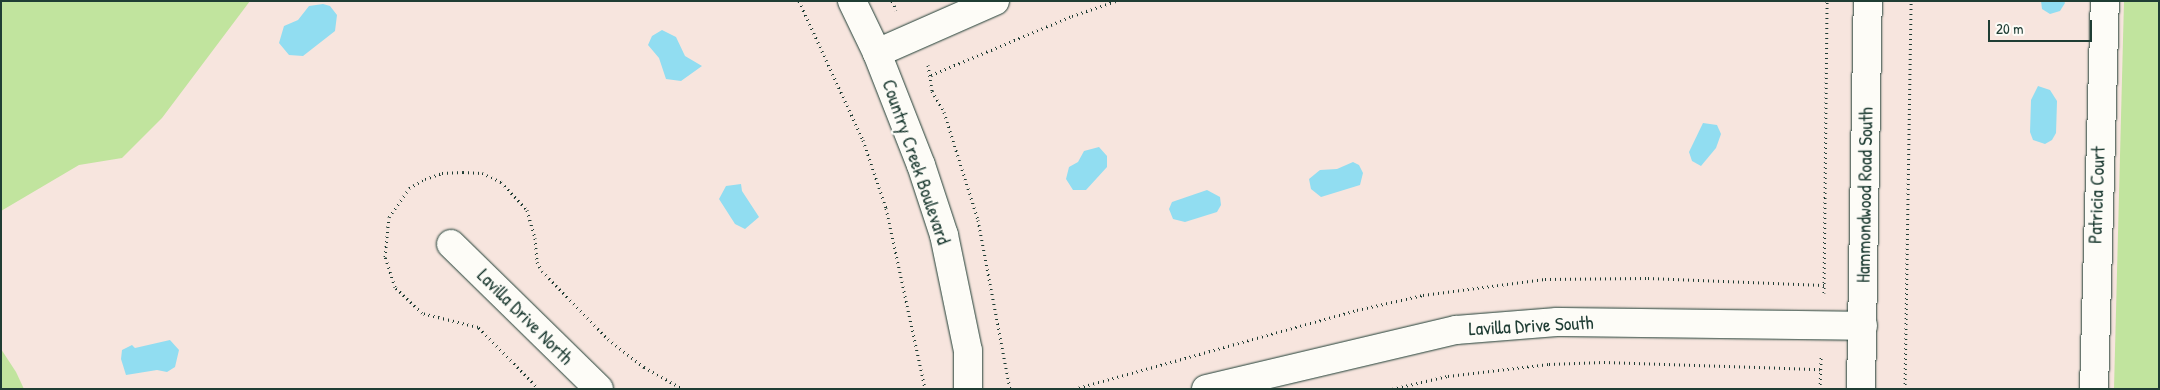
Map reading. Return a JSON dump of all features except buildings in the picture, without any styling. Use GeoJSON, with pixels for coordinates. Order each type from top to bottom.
{"type":"FeatureCollection","features":[{"type":"Feature","properties":{"kind":"street","name":"Country Creek Boulevard"},"geometry":{"type":"LineString","coordinates":[[852,1],[877,53],[921,165],[944,235],[968,350],[968,389]]}},
{"type":"Feature","properties":{"kind":"street"},"geometry":{"type":"LineString","coordinates":[[877,53],[995,1]]}},
{"type":"Feature","properties":{"kind":"street","name":"Hammondwood Road South"},"geometry":{"type":"LineString","coordinates":[[1861,389],[1868,1]]}},
{"type":"Feature","properties":{"kind":"street","name":"Patricia Court"},"geometry":{"type":"LineString","coordinates":[[2094,389],[2105,1]]}},
{"type":"Feature","properties":{"kind":"street","name":"Lavilla Drive North"},"geometry":{"type":"LineString","coordinates":[[451,244],[599,389]]}},
{"type":"Feature","properties":{"kind":"street","name":"Lavilla Drive South"},"geometry":{"type":"LineString","coordinates":[[1206,389],[1456,330],[1558,322],[1863,326]]}},
{"type":"Feature","properties":{"kind":"path"},"geometry":{"type":"LineString","coordinates":[[799,1],[863,140],[886,208],[925,389]]}},
{"type":"Feature","properties":{"kind":"path"},"geometry":{"type":"LineString","coordinates":[[931,75],[1072,16],[1116,1]]}},
{"type":"Feature","properties":{"kind":"path"},"geometry":{"type":"LineString","coordinates":[[1820,389],[1827,1]]}},
{"type":"Feature","properties":{"kind":"path"},"geometry":{"type":"LineString","coordinates":[[1905,389],[1911,1]]}},
{"type":"Feature","properties":{"kind":"path"},"geometry":{"type":"LineString","coordinates":[[1392,389],[1448,376],[1549,364],[1604,362],[1820,369]]}},
{"type":"Feature","properties":{"kind":"green space"},"geometry":{"type":"Polygon","coordinates":[[[1,1],[250,1],[162,118],[122,158],[79,165],[1,211],[1,1]]]}},
{"type":"Feature","properties":{"kind":"green space"},"geometry":{"type":"Polygon","coordinates":[[[2124,1],[2159,1],[2159,389],[2114,389],[2124,1]]]}},
{"type":"Feature","properties":{"kind":"green space"},"geometry":{"type":"Polygon","coordinates":[[[1,349],[16,372],[24,389],[1,389],[1,349]]]}},
{"type":"Feature","properties":{"kind":"water"},"geometry":{"type":"Polygon","coordinates":[[[2041,1],[2064,1],[2065,3],[2060,11],[2050,14],[2042,9],[2041,1]]]}},
{"type":"Feature","properties":{"kind":"water"},"geometry":{"type":"Polygon","coordinates":[[[323,4],[330,6],[337,15],[335,31],[303,56],[289,55],[279,43],[284,26],[298,20],[309,6],[323,4]]]}},
{"type":"Feature","properties":{"kind":"water"},"geometry":{"type":"Polygon","coordinates":[[[662,30],[676,37],[685,56],[702,66],[681,81],[666,79],[659,58],[648,45],[652,36],[662,30]]]}},
{"type":"Feature","properties":{"kind":"water"},"geometry":{"type":"Polygon","coordinates":[[[2038,86],[2050,90],[2057,101],[2056,133],[2052,140],[2045,144],[2033,140],[2030,132],[2031,100],[2038,86]]]}},
{"type":"Feature","properties":{"kind":"water"},"geometry":{"type":"Polygon","coordinates":[[[1703,123],[1717,125],[1721,134],[1716,148],[1701,166],[1692,161],[1689,152],[1703,123]]]}},
{"type":"Feature","properties":{"kind":"water"},"geometry":{"type":"Polygon","coordinates":[[[1099,147],[1107,156],[1107,167],[1086,190],[1073,190],[1066,179],[1069,167],[1078,162],[1084,151],[1099,147]]]}},
{"type":"Feature","properties":{"kind":"water"},"geometry":{"type":"Polygon","coordinates":[[[1353,162],[1359,165],[1363,173],[1360,185],[1321,197],[1311,189],[1309,179],[1320,170],[1337,169],[1353,162]]]}},
{"type":"Feature","properties":{"kind":"water"},"geometry":{"type":"Polygon","coordinates":[[[741,184],[742,191],[759,217],[745,229],[735,224],[719,199],[726,186],[741,184]]]}},
{"type":"Feature","properties":{"kind":"water"},"geometry":{"type":"Polygon","coordinates":[[[1207,190],[1220,197],[1221,205],[1217,212],[1185,222],[1173,219],[1169,209],[1172,202],[1207,190]]]}},
{"type":"Feature","properties":{"kind":"water"},"geometry":{"type":"Polygon","coordinates":[[[170,340],[179,350],[175,367],[167,372],[157,370],[126,375],[121,359],[122,350],[132,345],[135,348],[170,340]]]}}]}
